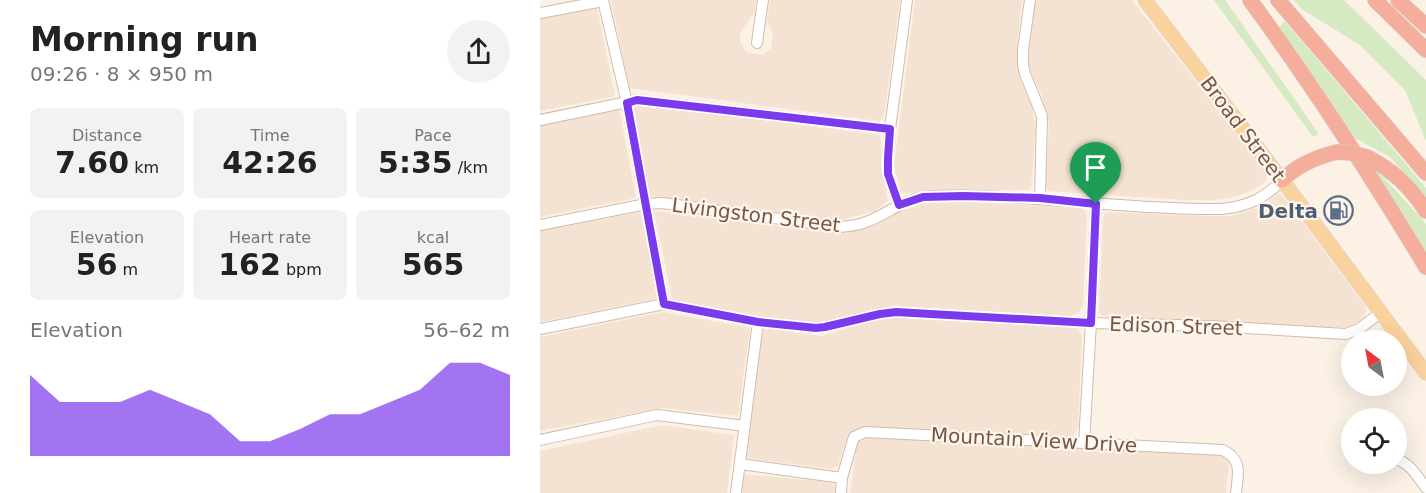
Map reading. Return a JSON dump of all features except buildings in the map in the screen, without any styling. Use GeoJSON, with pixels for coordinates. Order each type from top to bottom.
{"type":"FeatureCollection","features":[{"type":"Feature","properties":{"kind":"highway"},"geometry":{"type":"LineString","coordinates":[[1250,0],[1334,122],[1426,267]]}},
{"type":"Feature","properties":{"kind":"highway"},"geometry":{"type":"LineString","coordinates":[[1278,0],[1426,173]]}},
{"type":"Feature","properties":{"kind":"highway"},"geometry":{"type":"LineString","coordinates":[[1375,0],[1426,50]]}},
{"type":"Feature","properties":{"kind":"highway"},"geometry":{"type":"LineString","coordinates":[[1398,0],[1426,26]]}},
{"type":"Feature","properties":{"kind":"highway"},"geometry":{"type":"LineString","coordinates":[[1282,180],[1293,170],[1325,154],[1351,153],[1367,157],[1401,179],[1426,211]]}},
{"type":"Feature","properties":{"kind":"main road","name":"Broad Street"},"geometry":{"type":"LineString","coordinates":[[1145,0],[1426,374]]}},
{"type":"Feature","properties":{"kind":"street"},"geometry":{"type":"LineString","coordinates":[[540,13],[603,0],[627,103],[664,304]]}},
{"type":"Feature","properties":{"kind":"street"},"geometry":{"type":"LineString","coordinates":[[757,43],[763,0]]}},
{"type":"Feature","properties":{"kind":"street"},"geometry":{"type":"LineString","coordinates":[[899,205],[888,174],[888,158],[907,0]]}},
{"type":"Feature","properties":{"kind":"street"},"geometry":{"type":"LineString","coordinates":[[1030,0],[1023,66],[1042,116],[1040,198]]}},
{"type":"Feature","properties":{"kind":"street"},"geometry":{"type":"LineString","coordinates":[[540,120],[637,100],[890,129]]}},
{"type":"Feature","properties":{"kind":"street","name":"Livingston Street"},"geometry":{"type":"LineString","coordinates":[[540,225],[646,204],[662,203],[839,227],[867,222],[899,205],[923,197],[1040,198],[1096,204],[1222,209],[1243,206],[1262,198],[1282,180]]}},
{"type":"Feature","properties":{"kind":"street"},"geometry":{"type":"LineString","coordinates":[[1084,443],[1096,204]]}},
{"type":"Feature","properties":{"kind":"street","name":"Edison Street"},"geometry":{"type":"LineString","coordinates":[[540,329],[664,304],[758,322],[816,328],[896,312],[1346,334],[1359,329],[1380,313]]}},
{"type":"Feature","properties":{"kind":"street"},"geometry":{"type":"LineString","coordinates":[[736,493],[758,322]]}},
{"type":"Feature","properties":{"kind":"street"},"geometry":{"type":"LineString","coordinates":[[540,440],[657,415],[745,426]]}},
{"type":"Feature","properties":{"kind":"street","name":"Mountain View Drive"},"geometry":{"type":"LineString","coordinates":[[841,493],[842,478],[854,437],[865,432],[1223,450],[1231,454],[1238,468],[1236,493]]}},
{"type":"Feature","properties":{"kind":"street"},"geometry":{"type":"LineString","coordinates":[[740,464],[842,478]]}},
{"type":"Feature","properties":{"kind":"street"},"geometry":{"type":"LineString","coordinates":[[1407,464],[1426,488]]}},
{"type":"Feature","properties":{"kind":"shaded area"},"geometry":{"type":"Polygon","coordinates":[[[611,0],[756,0],[754,13],[740,33],[740,43],[747,52],[763,55],[771,48],[773,34],[767,21],[770,0],[900,0],[884,116],[879,121],[629,88],[611,0]]]}},
{"type":"Feature","properties":{"kind":"shaded area"},"geometry":{"type":"Polygon","coordinates":[[[915,0],[1022,0],[1017,42],[1017,66],[1031,104],[1036,128],[1029,190],[931,190],[904,194],[901,192],[894,166],[915,0]]]}},
{"type":"Feature","properties":{"kind":"shaded area"},"geometry":{"type":"Polygon","coordinates":[[[1036,0],[1132,0],[1266,171],[1266,181],[1248,192],[1215,200],[1049,191],[1046,185],[1049,122],[1041,94],[1029,67],[1028,48],[1036,0]]]}},
{"type":"Feature","properties":{"kind":"shaded area"},"geometry":{"type":"Polygon","coordinates":[[[597,7],[615,96],[540,111],[540,19],[597,7]]]}},
{"type":"Feature","properties":{"kind":"shaded area"},"geometry":{"type":"Polygon","coordinates":[[[631,103],[879,135],[881,138],[881,168],[888,201],[875,211],[838,221],[650,196],[631,103]]]}},
{"type":"Feature","properties":{"kind":"shaded area"},"geometry":{"type":"Polygon","coordinates":[[[619,108],[636,198],[540,217],[540,124],[619,108]]]}},
{"type":"Feature","properties":{"kind":"shaded area"},"geometry":{"type":"Polygon","coordinates":[[[1280,194],[1365,305],[1364,316],[1353,325],[1322,327],[1103,316],[1100,314],[1105,213],[1231,216],[1260,207],[1280,194]]]}},
{"type":"Feature","properties":{"kind":"shaded area"},"geometry":{"type":"Polygon","coordinates":[[[949,201],[1084,210],[1087,215],[1083,306],[1079,312],[1071,316],[895,306],[816,324],[673,302],[654,211],[826,232],[862,230],[912,206],[949,201]]]}},
{"type":"Feature","properties":{"kind":"shaded area"},"geometry":{"type":"Polygon","coordinates":[[[640,212],[658,298],[540,322],[540,231],[640,212]]]}},
{"type":"Feature","properties":{"kind":"shaded area"},"geometry":{"type":"Polygon","coordinates":[[[663,312],[750,328],[738,416],[662,408],[540,431],[540,337],[663,312]]]}},
{"type":"Feature","properties":{"kind":"shaded area"},"geometry":{"type":"Polygon","coordinates":[[[884,318],[1075,327],[1082,336],[1078,428],[1074,434],[1069,436],[871,427],[851,433],[838,466],[831,469],[745,458],[762,331],[765,328],[821,336],[884,318]]]}},
{"type":"Feature","properties":{"kind":"shaded area"},"geometry":{"type":"Polygon","coordinates":[[[658,426],[734,435],[727,493],[540,493],[540,451],[658,426]]]}},
{"type":"Feature","properties":{"kind":"shaded area"},"geometry":{"type":"Polygon","coordinates":[[[867,437],[1223,455],[1229,463],[1226,493],[850,493],[857,443],[867,437]]]}},
{"type":"Feature","properties":{"kind":"shaded area"},"geometry":{"type":"Polygon","coordinates":[[[743,474],[828,482],[836,488],[836,493],[740,493],[743,474]]]}},
{"type":"Feature","properties":{"kind":"green space"},"geometry":{"type":"Polygon","coordinates":[[[1214,0],[1225,0],[1319,134],[1313,137],[1214,0]]]}},
{"type":"Feature","properties":{"kind":"green space"},"geometry":{"type":"Polygon","coordinates":[[[1294,0],[1344,0],[1426,80],[1426,141],[1405,90],[1360,45],[1303,10],[1294,0]]]}},
{"type":"Feature","properties":{"kind":"green space"},"geometry":{"type":"Polygon","coordinates":[[[1285,21],[1426,188],[1426,202],[1415,185],[1390,157],[1355,138],[1279,27],[1285,21]]]}},
{"type":"Feature","properties":{"kind":"green space"},"geometry":{"type":"Polygon","coordinates":[[[1372,165],[1426,224],[1426,253],[1372,165]]]}},
{"type":"Feature","properties":{"kind":"place","name":"Delta"},"geometry":{"type":"Point","coordinates":[1339,211]}},
{"type":"Feature","properties":{"kind":"route"},"geometry":{"type":"LineString","coordinates":[[637,100],[890,129],[888,174],[899,205],[923,197],[964,196],[1040,198],[1096,204],[1091,323],[896,312],[825,327],[792,327],[664,304],[627,103],[637,100]]}}]}
